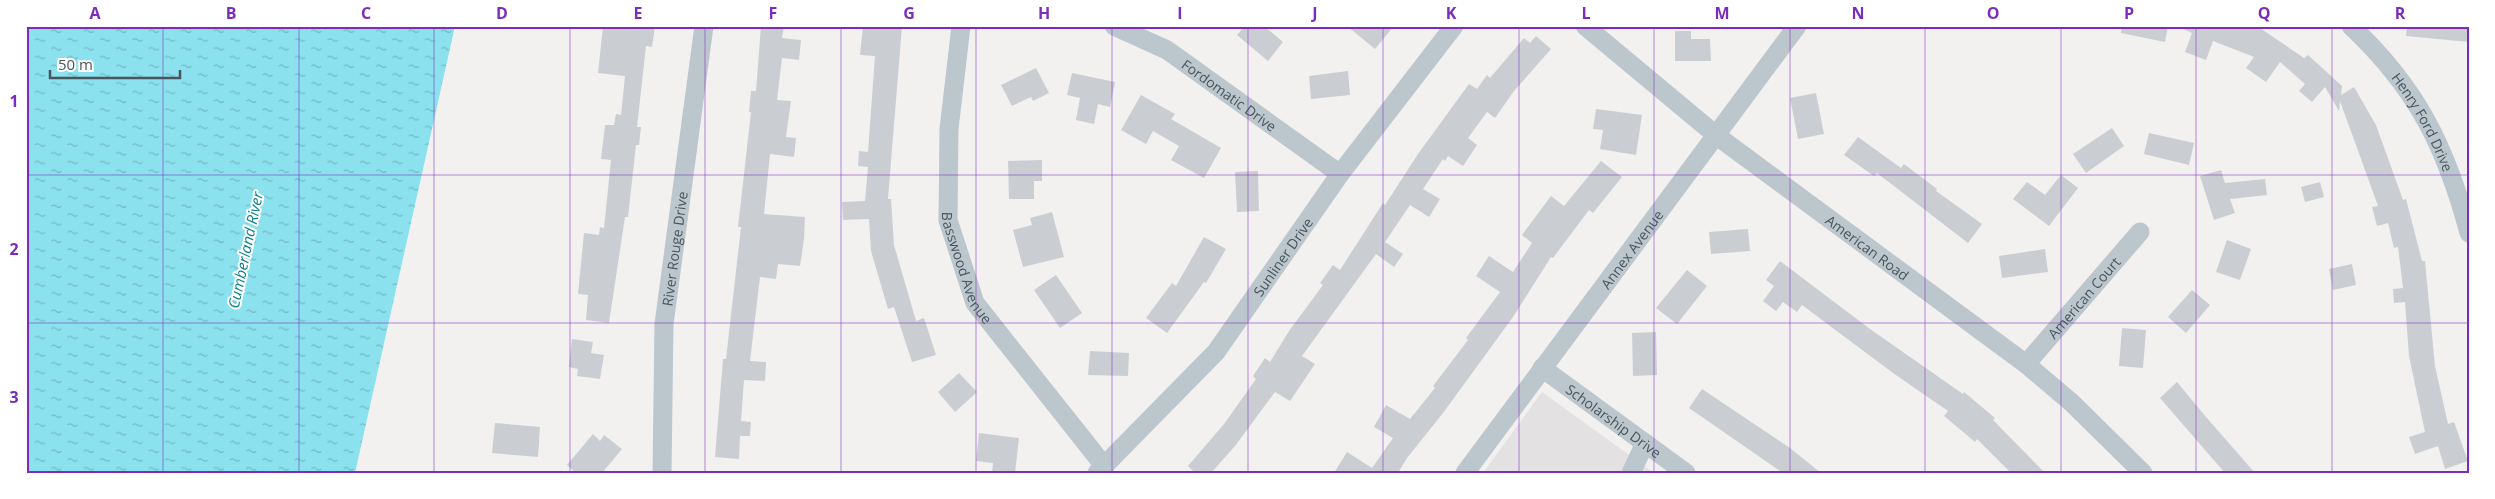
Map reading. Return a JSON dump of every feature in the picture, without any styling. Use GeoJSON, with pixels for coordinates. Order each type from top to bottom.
{"type":"FeatureCollection","features":[{"type":"Feature","properties":{"kind":"street","name":"River Rouge Drive"},"geometry":{"type":"LineString","coordinates":[[662,473],[664,324],[704,26]]}},
{"type":"Feature","properties":{"kind":"street","name":"Basswood Avenue"},"geometry":{"type":"LineString","coordinates":[[961,26],[949,129],[948,220],[975,303],[1101,470]]}},
{"type":"Feature","properties":{"kind":"street","name":"Fordomatic Drive"},"geometry":{"type":"LineString","coordinates":[[1114,26],[1167,50],[1340,174]]}},
{"type":"Feature","properties":{"kind":"street","name":"Sunliner Drive"},"geometry":{"type":"LineString","coordinates":[[1101,470],[1216,352],[1340,174],[1454,26]]}},
{"type":"Feature","properties":{"kind":"street","name":"American Road"},"geometry":{"type":"LineString","coordinates":[[1586,26],[1717,136],[2026,364],[2072,403],[2143,473]]}},
{"type":"Feature","properties":{"kind":"street","name":"Annex Avenue"},"geometry":{"type":"LineString","coordinates":[[1468,472],[1542,368],[1717,136],[1797,26]]}},
{"type":"Feature","properties":{"kind":"street","name":"Henry Ford Drive"},"geometry":{"type":"LineString","coordinates":[[2351,26],[2378,52],[2404,84],[2436,135],[2456,186],[2469,234]]}},
{"type":"Feature","properties":{"kind":"street","name":"American Court"},"geometry":{"type":"LineString","coordinates":[[2026,364],[2140,232]]}},
{"type":"Feature","properties":{"kind":"street","name":"Scholarship Drive"},"geometry":{"type":"LineString","coordinates":[[1542,368],[1686,473]]}},
{"type":"Feature","properties":{"kind":"street"},"geometry":{"type":"LineString","coordinates":[[1631,473],[1645,443]]}},
{"type":"Feature","properties":{"kind":"shaded area"},"geometry":{"type":"Polygon","coordinates":[[[1542,392],[1654,473],[1483,473],[1542,392]]]}},
{"type":"Feature","properties":{"kind":"water","name":"Cumberland River"},"geometry":{"type":"Polygon","coordinates":[[[26,26],[455,26],[355,473],[26,473],[26,26]]]}},
{"type":"Feature","properties":{"kind":"building"},"geometry":{"type":"Polygon","coordinates":[[[603,26],[655,26],[652,47],[646,46],[637,127],[641,127],[639,145],[636,145],[628,217],[625,217],[609,323],[586,320],[588,295],[578,294],[584,233],[599,235],[600,227],[604,228],[611,160],[601,159],[605,125],[614,125],[616,114],[621,115],[625,76],[598,73],[603,26]]]}},
{"type":"Feature","properties":{"kind":"building"},"geometry":{"type":"Polygon","coordinates":[[[761,26],[784,26],[782,38],[801,40],[799,60],[782,58],[777,100],[791,101],[786,137],[796,138],[794,157],[770,154],[764,214],[805,217],[804,239],[800,266],[778,264],[776,279],[760,277],[750,361],[766,362],[765,381],[744,380],[741,421],[751,422],[750,436],[740,436],[739,459],[715,457],[723,359],[726,359],[741,227],[738,227],[751,112],[749,112],[751,91],[756,91],[761,26]]]}},
{"type":"Feature","properties":{"kind":"building"},"geometry":{"type":"Polygon","coordinates":[[[863,26],[902,26],[888,199],[891,199],[894,245],[916,321],[924,318],[936,355],[912,362],[894,307],[888,309],[871,251],[869,219],[843,220],[842,202],[865,201],[868,167],[858,166],[859,151],[868,152],[875,56],[860,55],[863,26]]]}},
{"type":"Feature","properties":{"kind":"building"},"geometry":{"type":"Polygon","coordinates":[[[1245,26],[1264,26],[1283,42],[1268,61],[1237,35],[1245,26]]]}},
{"type":"Feature","properties":{"kind":"building"},"geometry":{"type":"Polygon","coordinates":[[[1347,26],[1394,26],[1375,49],[1347,26]]]}},
{"type":"Feature","properties":{"kind":"building"},"geometry":{"type":"Polygon","coordinates":[[[2122,26],[2168,26],[2165,42],[2121,33],[2122,26]]]}},
{"type":"Feature","properties":{"kind":"building"},"geometry":{"type":"Polygon","coordinates":[[[2177,26],[2257,26],[2304,58],[2308,55],[2342,86],[2341,95],[2354,87],[2376,125],[2403,200],[2406,199],[2422,261],[2425,261],[2435,366],[2448,424],[2454,422],[2468,461],[2445,469],[2438,446],[2415,454],[2409,437],[2425,432],[2409,356],[2405,302],[2394,303],[2393,289],[2403,288],[2398,247],[2394,248],[2388,223],[2377,226],[2372,207],[2378,206],[2340,101],[2339,111],[2325,87],[2312,102],[2299,91],[2305,84],[2280,62],[2266,82],[2246,68],[2254,57],[2213,41],[2206,60],[2185,52],[2192,33],[2177,26]]]}},
{"type":"Feature","properties":{"kind":"building"},"geometry":{"type":"Polygon","coordinates":[[[2407,26],[2469,26],[2469,42],[2406,36],[2407,26]]]}},
{"type":"Feature","properties":{"kind":"building"},"geometry":{"type":"Polygon","coordinates":[[[1675,31],[1691,31],[1691,39],[1710,39],[1711,61],[1675,61],[1675,31]]]}},
{"type":"Feature","properties":{"kind":"building"},"geometry":{"type":"Polygon","coordinates":[[[1536,36],[1551,49],[1514,91],[1495,118],[1487,112],[1468,138],[1477,145],[1463,166],[1448,156],[1445,161],[1443,159],[1423,189],[1440,199],[1429,217],[1410,205],[1385,242],[1403,254],[1394,267],[1376,254],[1302,356],[1315,364],[1290,401],[1275,392],[1235,446],[1211,473],[1195,473],[1188,466],[1224,424],[1256,379],[1253,376],[1265,358],[1270,362],[1289,331],[1323,285],[1320,283],[1333,265],[1340,270],[1383,203],[1385,205],[1418,154],[1469,84],[1477,89],[1487,75],[1490,78],[1524,38],[1530,43],[1536,36]]]}},
{"type":"Feature","properties":{"kind":"building"},"geometry":{"type":"Polygon","coordinates":[[[1036,68],[1049,93],[1033,101],[1031,97],[1012,106],[1001,85],[1036,68]]]}},
{"type":"Feature","properties":{"kind":"building"},"geometry":{"type":"Polygon","coordinates":[[[1348,71],[1350,95],[1311,99],[1309,76],[1348,71]]]}},
{"type":"Feature","properties":{"kind":"building"},"geometry":{"type":"Polygon","coordinates":[[[1072,73],[1115,82],[1110,107],[1098,104],[1094,124],[1076,120],[1080,98],[1067,95],[1072,73]]]}},
{"type":"Feature","properties":{"kind":"building"},"geometry":{"type":"Polygon","coordinates":[[[1816,93],[1824,134],[1798,139],[1790,98],[1816,93]]]}},
{"type":"Feature","properties":{"kind":"building"},"geometry":{"type":"Polygon","coordinates":[[[1141,95],[1175,114],[1171,119],[1221,148],[1204,178],[1171,160],[1179,146],[1153,131],[1146,144],[1121,130],[1141,95]]]}},
{"type":"Feature","properties":{"kind":"building"},"geometry":{"type":"Polygon","coordinates":[[[1596,109],[1642,115],[1636,155],[1600,149],[1603,130],[1593,129],[1596,109]]]}},
{"type":"Feature","properties":{"kind":"building"},"geometry":{"type":"Polygon","coordinates":[[[2112,128],[2124,146],[2086,173],[2073,154],[2112,128]]]}},
{"type":"Feature","properties":{"kind":"building"},"geometry":{"type":"Polygon","coordinates":[[[2149,133],[2194,143],[2189,165],[2144,154],[2149,133]]]}},
{"type":"Feature","properties":{"kind":"building"},"geometry":{"type":"Polygon","coordinates":[[[1858,137],[1901,168],[1904,164],[1937,189],[1936,191],[1982,224],[1968,243],[1877,173],[1874,176],[1844,155],[1858,137]]]}},
{"type":"Feature","properties":{"kind":"building"},"geometry":{"type":"Polygon","coordinates":[[[1042,160],[1042,181],[1034,181],[1034,199],[1009,199],[1008,161],[1042,160]]]}},
{"type":"Feature","properties":{"kind":"building"},"geometry":{"type":"Polygon","coordinates":[[[1601,161],[1622,177],[1593,213],[1589,210],[1553,258],[1551,257],[1513,317],[1443,413],[1407,458],[1398,473],[1334,473],[1347,452],[1372,468],[1393,438],[1374,427],[1386,405],[1410,419],[1435,388],[1433,386],[1468,340],[1466,338],[1500,292],[1476,276],[1489,256],[1513,272],[1532,243],[1522,235],[1551,196],[1564,206],[1601,161]]]}},
{"type":"Feature","properties":{"kind":"building"},"geometry":{"type":"Polygon","coordinates":[[[2221,170],[2225,183],[2265,179],[2267,195],[2230,199],[2235,213],[2214,220],[2200,176],[2221,170]]]}},
{"type":"Feature","properties":{"kind":"building"},"geometry":{"type":"Polygon","coordinates":[[[1258,171],[1259,211],[1237,212],[1235,172],[1258,171]]]}},
{"type":"Feature","properties":{"kind":"building"},"geometry":{"type":"Polygon","coordinates":[[[2061,175],[2078,188],[2049,226],[2013,199],[2027,182],[2045,195],[2061,175]]]}},
{"type":"Feature","properties":{"kind":"building"},"geometry":{"type":"Polygon","coordinates":[[[2320,182],[2324,197],[2305,202],[2301,187],[2320,182]]]}},
{"type":"Feature","properties":{"kind":"building"},"geometry":{"type":"Polygon","coordinates":[[[1052,212],[1064,257],[1023,267],[1013,230],[1032,225],[1030,218],[1052,212]]]}},
{"type":"Feature","properties":{"kind":"building"},"geometry":{"type":"Polygon","coordinates":[[[1748,229],[1750,251],[1711,254],[1709,232],[1748,229]]]}},
{"type":"Feature","properties":{"kind":"building"},"geometry":{"type":"Polygon","coordinates":[[[1204,237],[1226,249],[1206,283],[1204,282],[1167,333],[1146,318],[1172,283],[1176,286],[1204,237]]]}},
{"type":"Feature","properties":{"kind":"building"},"geometry":{"type":"Polygon","coordinates":[[[2227,240],[2251,249],[2240,280],[2216,272],[2227,240]]]}},
{"type":"Feature","properties":{"kind":"building"},"geometry":{"type":"Polygon","coordinates":[[[2045,249],[2048,272],[2002,278],[1999,256],[2045,249]]]}},
{"type":"Feature","properties":{"kind":"building"},"geometry":{"type":"Polygon","coordinates":[[[1780,261],[1870,329],[1963,394],[1964,392],[1995,418],[1993,420],[2045,473],[2011,473],[1977,439],[1975,442],[1944,416],[1948,411],[1893,373],[1802,305],[1797,312],[1783,302],[1776,311],[1763,301],[1774,286],[1766,280],[1780,261]]]}},
{"type":"Feature","properties":{"kind":"building"},"geometry":{"type":"Polygon","coordinates":[[[2352,264],[2356,285],[2333,290],[2329,269],[2352,264]]]}},
{"type":"Feature","properties":{"kind":"building"},"geometry":{"type":"Polygon","coordinates":[[[1687,270],[1707,286],[1677,324],[1656,308],[1687,270]]]}},
{"type":"Feature","properties":{"kind":"building"},"geometry":{"type":"Polygon","coordinates":[[[1056,275],[1082,313],[1060,328],[1034,290],[1056,275]]]}},
{"type":"Feature","properties":{"kind":"building"},"geometry":{"type":"Polygon","coordinates":[[[2192,290],[2210,305],[2186,333],[2168,317],[2192,290]]]}},
{"type":"Feature","properties":{"kind":"building"},"geometry":{"type":"Polygon","coordinates":[[[2122,328],[2146,330],[2143,368],[2119,366],[2122,328]]]}},
{"type":"Feature","properties":{"kind":"building"},"geometry":{"type":"Polygon","coordinates":[[[1656,332],[1657,375],[1633,376],[1632,333],[1656,332]]]}},
{"type":"Feature","properties":{"kind":"building"},"geometry":{"type":"Polygon","coordinates":[[[572,339],[593,342],[591,353],[604,355],[600,379],[577,376],[578,369],[569,367],[572,339]]]}},
{"type":"Feature","properties":{"kind":"building"},"geometry":{"type":"Polygon","coordinates":[[[1090,351],[1129,353],[1128,376],[1088,375],[1090,351]]]}},
{"type":"Feature","properties":{"kind":"building"},"geometry":{"type":"Polygon","coordinates":[[[959,373],[977,392],[955,412],[938,392],[959,373]]]}},
{"type":"Feature","properties":{"kind":"building"},"geometry":{"type":"Polygon","coordinates":[[[2177,382],[2255,473],[2225,473],[2160,398],[2177,382]]]}},
{"type":"Feature","properties":{"kind":"building"},"geometry":{"type":"Polygon","coordinates":[[[1702,389],[1790,448],[1821,473],[1783,473],[1689,408],[1702,389]]]}},
{"type":"Feature","properties":{"kind":"building"},"geometry":{"type":"Polygon","coordinates":[[[495,423],[540,427],[538,457],[492,453],[495,423]]]}},
{"type":"Feature","properties":{"kind":"building"},"geometry":{"type":"Polygon","coordinates":[[[979,433],[1019,438],[1015,473],[992,473],[993,463],[976,461],[979,433]]]}},
{"type":"Feature","properties":{"kind":"building"},"geometry":{"type":"Polygon","coordinates":[[[593,434],[600,441],[604,435],[622,449],[602,473],[576,473],[567,465],[593,434]]]}}]}
